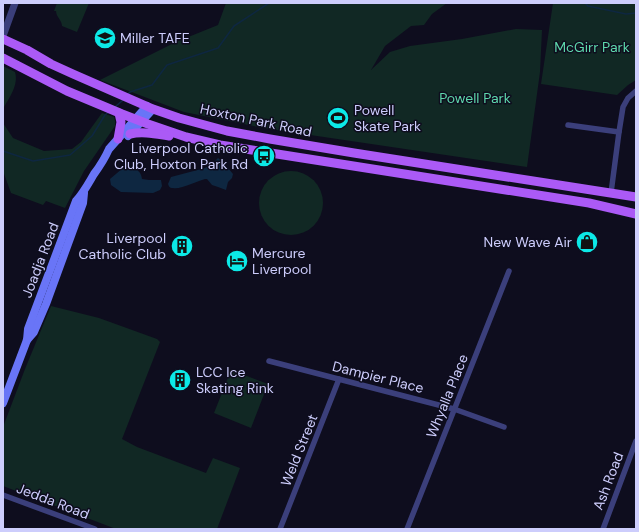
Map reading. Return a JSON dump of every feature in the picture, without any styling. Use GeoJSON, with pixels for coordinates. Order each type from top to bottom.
{"type":"FeatureCollection","features":[{"type":"Feature","properties":{"kind":"main road","name":"Hoxton Park Road"},"geometry":{"type":"LineString","coordinates":[[3,39],[27,50],[51,64],[150,108],[179,118],[227,131],[636,197]]}},
{"type":"Feature","properties":{"kind":"main road","name":"Hoxton Park Road"},"geometry":{"type":"LineString","coordinates":[[3,58],[67,92],[138,121],[186,137],[589,203],[636,214]]}},
{"type":"Feature","properties":{"kind":"main road","name":"Joadja Road"},"geometry":{"type":"LineString","coordinates":[[3,403],[27,340],[28,329],[76,201],[84,193],[106,157],[109,149],[150,108]]}},
{"type":"Feature","properties":{"kind":"main road"},"geometry":{"type":"LineString","coordinates":[[118,139],[121,122],[120,114]]}},
{"type":"Feature","properties":{"kind":"main road","name":"Joadja Road"},"geometry":{"type":"LineString","coordinates":[[106,157],[114,152],[130,134],[138,121]]}},
{"type":"Feature","properties":{"kind":"main road"},"geometry":{"type":"LineString","coordinates":[[130,134],[148,132],[183,140],[210,142]]}},
{"type":"Feature","properties":{"kind":"street"},"geometry":{"type":"LineString","coordinates":[[3,36],[15,3]]}},
{"type":"Feature","properties":{"kind":"street"},"geometry":{"type":"LineString","coordinates":[[611,193],[623,107],[628,98],[636,91]]}},
{"type":"Feature","properties":{"kind":"street"},"geometry":{"type":"LineString","coordinates":[[568,125],[619,132]]}},
{"type":"Feature","properties":{"kind":"street","name":"Whyalla Place"},"geometry":{"type":"LineString","coordinates":[[407,529],[508,271]]}},
{"type":"Feature","properties":{"kind":"street","name":"Dampier Place"},"geometry":{"type":"LineString","coordinates":[[269,361],[454,409],[504,427]]}},
{"type":"Feature","properties":{"kind":"street","name":"Weld Street"},"geometry":{"type":"LineString","coordinates":[[280,529],[340,379]]}},
{"type":"Feature","properties":{"kind":"street","name":"Ash Road"},"geometry":{"type":"LineString","coordinates":[[602,529],[636,441]]}},
{"type":"Feature","properties":{"kind":"street","name":"Jedda Road"},"geometry":{"type":"LineString","coordinates":[[3,495],[95,529]]}},
{"type":"Feature","properties":{"kind":"green space"},"geometry":{"type":"Polygon","coordinates":[[[57,3],[89,3],[77,32],[62,26],[56,11],[54,11],[57,3]]]}},
{"type":"Feature","properties":{"kind":"green space","name":"Powell Park"},"geometry":{"type":"Polygon","coordinates":[[[226,3],[447,3],[432,14],[424,25],[411,26],[385,46],[371,70],[390,52],[410,46],[462,39],[516,29],[542,30],[540,72],[527,167],[263,128],[184,112],[100,80],[176,42],[218,25],[226,3]]]}},
{"type":"Feature","properties":{"kind":"green space","name":"McGirr Park"},"geometry":{"type":"Polygon","coordinates":[[[553,3],[636,3],[636,80],[617,95],[541,84],[553,3]]]}},
{"type":"Feature","properties":{"kind":"green space"},"geometry":{"type":"Polygon","coordinates":[[[3,66],[15,72],[16,82],[15,87],[3,109],[3,66]]]}},
{"type":"Feature","properties":{"kind":"green space"},"geometry":{"type":"Polygon","coordinates":[[[102,113],[114,117],[115,126],[84,171],[65,208],[46,201],[43,205],[11,193],[3,171],[3,123],[13,138],[44,151],[72,149],[81,142],[102,113]]]}},
{"type":"Feature","properties":{"kind":"green space"},"geometry":{"type":"Polygon","coordinates":[[[285,171],[297,171],[314,180],[321,191],[323,203],[321,215],[314,226],[297,235],[285,235],[273,230],[264,221],[259,209],[259,197],[264,185],[273,176],[285,171]]]}},
{"type":"Feature","properties":{"kind":"green space"},"geometry":{"type":"Polygon","coordinates":[[[51,306],[99,318],[157,339],[160,342],[122,439],[137,447],[206,473],[213,458],[240,468],[217,529],[116,529],[3,486],[3,427],[51,306]]]}},
{"type":"Feature","properties":{"kind":"green space"},"geometry":{"type":"Polygon","coordinates":[[[231,370],[268,384],[251,428],[214,413],[231,370]]]}},
{"type":"Feature","properties":{"kind":"water"},"geometry":{"type":"Polygon","coordinates":[[[218,158],[233,174],[232,178],[228,182],[226,190],[212,185],[207,179],[180,188],[172,188],[169,186],[168,184],[171,177],[205,168],[218,158]]]}},
{"type":"Feature","properties":{"kind":"water"},"geometry":{"type":"Polygon","coordinates":[[[131,166],[139,171],[142,179],[161,180],[162,186],[160,190],[153,193],[121,192],[111,185],[110,179],[123,168],[131,166]]]}},
{"type":"Feature","properties":{"kind":"waterway"},"geometry":{"type":"LineString","coordinates":[[128,94],[152,85],[167,65],[218,48],[234,26],[269,3]]}},
{"type":"Feature","properties":{"kind":"waterway"},"geometry":{"type":"LineString","coordinates":[[585,3],[588,6],[626,14],[636,13]]}},
{"type":"Feature","properties":{"kind":"waterway"},"geometry":{"type":"LineString","coordinates":[[115,107],[123,100]]}},
{"type":"Feature","properties":{"kind":"waterway"},"geometry":{"type":"LineString","coordinates":[[3,151],[33,161],[70,155],[92,136],[105,115],[109,112]]}},
{"type":"Feature","properties":{"kind":"place","name":"Miller TAFE"},"geometry":{"type":"Point","coordinates":[105,38]}},
{"type":"Feature","properties":{"kind":"place","name":"Powell Skate Park"},"geometry":{"type":"Point","coordinates":[338,118]}},
{"type":"Feature","properties":{"kind":"place","name":"Liverpool Catholic Club, Hoxton Park Rd"},"geometry":{"type":"Point","coordinates":[264,156]}},
{"type":"Feature","properties":{"kind":"place","name":"New Wave Air"},"geometry":{"type":"Point","coordinates":[587,242]}},
{"type":"Feature","properties":{"kind":"place","name":"Liverpool Catholic Club"},"geometry":{"type":"Point","coordinates":[182,246]}},
{"type":"Feature","properties":{"kind":"place","name":"Mercure Liverpool"},"geometry":{"type":"Point","coordinates":[237,261]}},
{"type":"Feature","properties":{"kind":"place","name":"LCC Ice Skating Rink"},"geometry":{"type":"Point","coordinates":[180,380]}}]}
